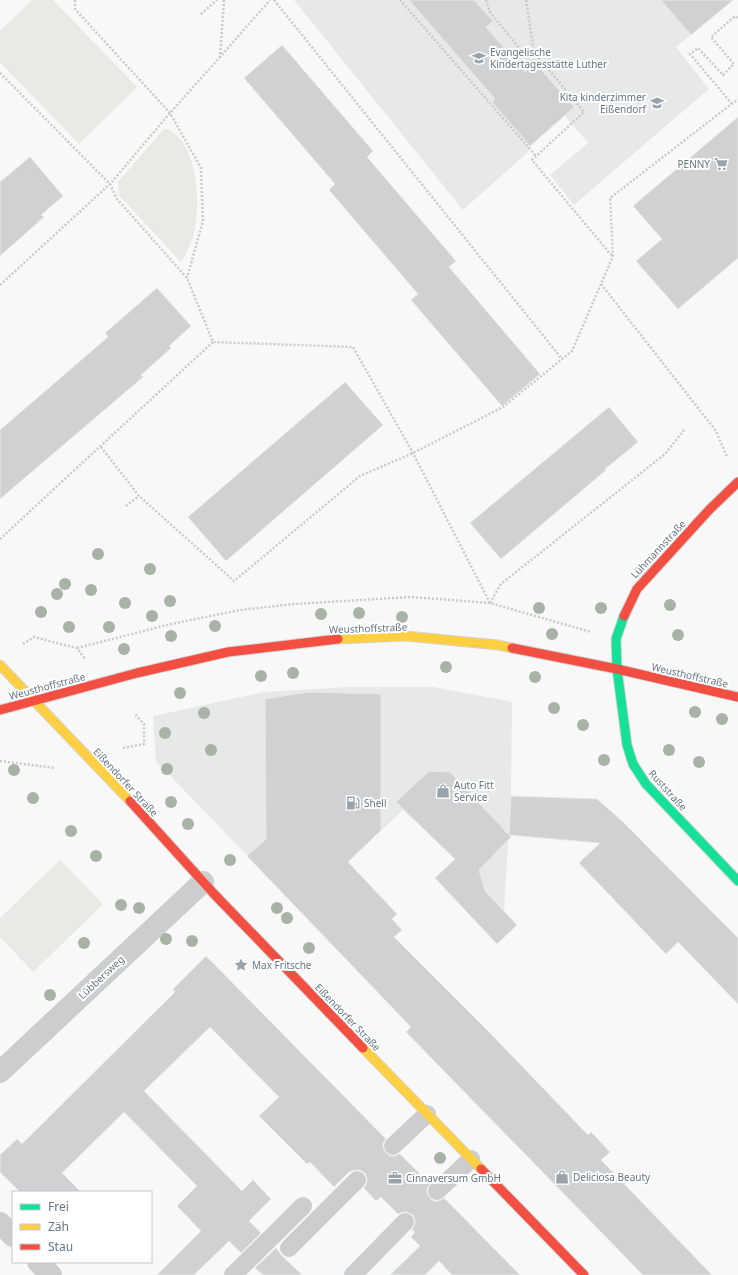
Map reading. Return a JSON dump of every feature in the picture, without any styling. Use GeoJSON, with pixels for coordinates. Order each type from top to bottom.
{"type":"FeatureCollection","features":[{"type":"Feature","properties":{"kind":"street","name":"Lühmannstraße"},"geometry":{"type":"LineString","coordinates":[[617,669],[616,639],[627,608],[637,588],[709,510],[738,482]]}},
{"type":"Feature","properties":{"kind":"street","name":"Weusthoffstraße"},"geometry":{"type":"LineString","coordinates":[[0,710],[210,655],[343,638],[406,636],[498,644],[617,669],[738,697]]}},
{"type":"Feature","properties":{"kind":"street","name":"Eißendorfer Straße"},"geometry":{"type":"LineString","coordinates":[[0,665],[112,781],[203,882],[584,1275]]}},
{"type":"Feature","properties":{"kind":"street","name":"Ruststraße"},"geometry":{"type":"LineString","coordinates":[[617,669],[625,732],[633,764],[646,784],[738,881]]}},
{"type":"Feature","properties":{"kind":"street","name":"Lübbersweg"},"geometry":{"type":"LineString","coordinates":[[0,1072],[203,882]]}},
{"type":"Feature","properties":{"kind":"street"},"geometry":{"type":"LineString","coordinates":[[0,1223],[12,1235]]}},
{"type":"Feature","properties":{"kind":"street"},"geometry":{"type":"LineString","coordinates":[[39,1263],[51,1275]]}},
{"type":"Feature","properties":{"kind":"lane"},"geometry":{"type":"LineString","coordinates":[[393,1146],[427,1114]]}},
{"type":"Feature","properties":{"kind":"lane"},"geometry":{"type":"LineString","coordinates":[[437,1191],[471,1159]]}},
{"type":"Feature","properties":{"kind":"lane"},"geometry":{"type":"LineString","coordinates":[[289,1248],[356,1180]]}},
{"type":"Feature","properties":{"kind":"lane"},"geometry":{"type":"LineString","coordinates":[[233,1275],[303,1206]]}},
{"type":"Feature","properties":{"kind":"lane"},"geometry":{"type":"LineString","coordinates":[[353,1275],[405,1222]]}},
{"type":"Feature","properties":{"kind":"path"},"geometry":{"type":"LineString","coordinates":[[75,0],[75,9],[170,113],[201,168],[203,221],[187,278]]}},
{"type":"Feature","properties":{"kind":"path"},"geometry":{"type":"LineString","coordinates":[[201,14],[217,0]]}},
{"type":"Feature","properties":{"kind":"path"},"geometry":{"type":"LineString","coordinates":[[220,57],[224,0]]}},
{"type":"Feature","properties":{"kind":"path"},"geometry":{"type":"LineString","coordinates":[[0,285],[110,184],[170,113],[270,0]]}},
{"type":"Feature","properties":{"kind":"path"},"geometry":{"type":"LineString","coordinates":[[274,0],[562,360]]}},
{"type":"Feature","properties":{"kind":"path"},"geometry":{"type":"LineString","coordinates":[[400,0],[536,156]]}},
{"type":"Feature","properties":{"kind":"path"},"geometry":{"type":"LineString","coordinates":[[486,0],[490,12],[527,58],[534,52]]}},
{"type":"Feature","properties":{"kind":"path"},"geometry":{"type":"LineString","coordinates":[[526,0],[534,52],[584,112],[532,160],[613,256]]}},
{"type":"Feature","properties":{"kind":"path"},"geometry":{"type":"LineString","coordinates":[[732,104],[690,54],[698,48],[723,75],[734,64],[711,37],[735,16],[738,19]]}},
{"type":"Feature","properties":{"kind":"path"},"geometry":{"type":"LineString","coordinates":[[0,73],[110,184],[116,199],[187,278],[213,342]]}},
{"type":"Feature","properties":{"kind":"path"},"geometry":{"type":"LineString","coordinates":[[101,447],[139,496],[234,581],[360,476],[413,453],[503,407],[572,351],[613,256],[610,198],[738,99]]}},
{"type":"Feature","properties":{"kind":"path"},"geometry":{"type":"LineString","coordinates":[[601,284],[716,431],[738,482]]}},
{"type":"Feature","properties":{"kind":"path"},"geometry":{"type":"LineString","coordinates":[[0,539],[213,342],[353,347],[413,453],[490,603],[501,584],[665,454],[684,430]]}},
{"type":"Feature","properties":{"kind":"path"},"geometry":{"type":"LineString","coordinates":[[126,506],[139,496]]}},
{"type":"Feature","properties":{"kind":"path"},"geometry":{"type":"LineString","coordinates":[[23,644],[34,637],[78,648],[87,662]]}},
{"type":"Feature","properties":{"kind":"path"},"geometry":{"type":"LineString","coordinates":[[123,748],[144,744],[144,724],[134,713]]}},
{"type":"Feature","properties":{"kind":"path"},"geometry":{"type":"LineString","coordinates":[[0,761],[55,768]]}},
{"type":"Feature","properties":{"kind":"shaded area"},"geometry":{"type":"Polygon","coordinates":[[[32,0],[53,0],[137,87],[79,144],[0,62],[0,31],[32,0]]]}},
{"type":"Feature","properties":{"kind":"shaded area","name":"Evangelische Kindertagesstätte Luther"},"geometry":{"type":"Polygon","coordinates":[[[294,0],[716,0],[723,8],[676,47],[709,89],[574,205],[550,175],[588,143],[565,116],[530,146],[528,152],[463,210],[294,0]]]}},
{"type":"Feature","properties":{"kind":"shaded area"},"geometry":{"type":"Polygon","coordinates":[[[164,129],[169,129],[179,137],[186,148],[195,174],[197,188],[197,216],[194,233],[190,246],[181,262],[119,195],[118,182],[164,129]]]}},
{"type":"Feature","properties":{"kind":"shaded area","name":"Shell"},"geometry":{"type":"Polygon","coordinates":[[[346,687],[433,687],[512,702],[511,796],[504,911],[455,859],[403,810],[348,862],[287,897],[156,761],[153,716],[264,692],[346,687]]]}},
{"type":"Feature","properties":{"kind":"shaded area"},"geometry":{"type":"Polygon","coordinates":[[[60,860],[103,904],[33,972],[0,937],[0,918],[60,860]]]}},
{"type":"Feature","properties":{"kind":"building"},"geometry":{"type":"Polygon","coordinates":[[[409,0],[474,0],[493,21],[486,27],[525,72],[535,63],[574,107],[530,146],[492,102],[495,99],[409,0]]]}},
{"type":"Feature","properties":{"kind":"building"},"geometry":{"type":"Polygon","coordinates":[[[661,0],[733,0],[691,35],[661,0]]]}},
{"type":"Feature","properties":{"kind":"building"},"geometry":{"type":"Polygon","coordinates":[[[282,45],[373,151],[367,157],[456,261],[449,267],[540,374],[502,406],[411,300],[418,294],[329,190],[335,184],[244,78],[282,45]]]}},
{"type":"Feature","properties":{"kind":"building"},"geometry":{"type":"Polygon","coordinates":[[[738,117],[738,258],[678,309],[636,261],[662,239],[633,206],[738,117]]]}},
{"type":"Feature","properties":{"kind":"building"},"geometry":{"type":"Polygon","coordinates":[[[30,157],[63,196],[41,215],[44,217],[0,256],[0,182],[30,157]]]}},
{"type":"Feature","properties":{"kind":"building"},"geometry":{"type":"Polygon","coordinates":[[[157,288],[191,326],[169,346],[171,348],[141,375],[143,377],[0,499],[0,430],[108,337],[105,333],[157,288]]]}},
{"type":"Feature","properties":{"kind":"building"},"geometry":{"type":"Polygon","coordinates":[[[345,382],[383,425],[226,561],[188,517],[345,382]]]}},
{"type":"Feature","properties":{"kind":"building"},"geometry":{"type":"Polygon","coordinates":[[[609,407],[638,442],[501,559],[470,523],[609,407]]]}},
{"type":"Feature","properties":{"kind":"building"},"geometry":{"type":"Polygon","coordinates":[[[308,692],[381,694],[381,830],[348,862],[397,914],[392,919],[402,930],[394,937],[490,1033],[588,1135],[591,1132],[610,1152],[601,1160],[712,1275],[643,1275],[406,1032],[411,1027],[247,856],[266,839],[265,699],[308,692]]]}},
{"type":"Feature","properties":{"kind":"building"},"geometry":{"type":"Polygon","coordinates":[[[429,771],[450,772],[511,837],[479,870],[485,891],[517,925],[497,944],[435,878],[455,859],[396,802],[429,771]]]}},
{"type":"Feature","properties":{"kind":"building"},"geometry":{"type":"Polygon","coordinates":[[[511,796],[597,799],[622,821],[738,938],[738,1004],[678,942],[666,954],[579,863],[600,843],[509,835],[511,796]]]}},
{"type":"Feature","properties":{"kind":"building"},"geometry":{"type":"Polygon","coordinates":[[[206,956],[386,1139],[383,1143],[383,1148],[386,1153],[390,1156],[400,1154],[430,1184],[427,1188],[427,1193],[430,1198],[434,1201],[439,1201],[444,1198],[520,1275],[452,1275],[439,1261],[425,1275],[390,1275],[420,1246],[411,1237],[415,1232],[412,1230],[415,1224],[413,1215],[407,1212],[398,1214],[381,1197],[376,1201],[364,1188],[367,1183],[367,1178],[365,1173],[360,1170],[349,1172],[334,1187],[310,1162],[307,1164],[259,1116],[279,1097],[210,1027],[144,1091],[242,1191],[253,1180],[271,1199],[249,1221],[261,1233],[241,1253],[229,1241],[194,1275],[157,1275],[201,1231],[177,1206],[197,1186],[124,1112],[62,1173],[80,1191],[19,1191],[0,1172],[0,1155],[17,1139],[22,1144],[175,992],[173,989],[206,956]]]}},
{"type":"Feature","properties":{"kind":"building"},"geometry":{"type":"Polygon","coordinates":[[[276,1248],[281,1255],[302,1275],[263,1275],[255,1268],[276,1248]]]}},
{"type":"Feature","properties":{"kind":"traffic: fast"},"geometry":{"type":"LineString","coordinates":[[624,616],[616,639],[617,669],[627,745],[633,764],[646,784],[738,881]]}},
{"type":"Feature","properties":{"kind":"traffic: slow"},"geometry":{"type":"LineString","coordinates":[[338,639],[406,636],[498,645],[512,648]]}},
{"type":"Feature","properties":{"kind":"traffic: slow"},"geometry":{"type":"LineString","coordinates":[[0,665],[130,801]]}},
{"type":"Feature","properties":{"kind":"traffic: slow"},"geometry":{"type":"LineString","coordinates":[[363,1048],[481,1169]]}},
{"type":"Feature","properties":{"kind":"traffic: jam"},"geometry":{"type":"LineString","coordinates":[[624,616],[637,589],[709,510],[738,482]]}},
{"type":"Feature","properties":{"kind":"traffic: jam"},"geometry":{"type":"LineString","coordinates":[[0,710],[137,673],[228,652],[338,639]]}},
{"type":"Feature","properties":{"kind":"traffic: jam"},"geometry":{"type":"LineString","coordinates":[[512,648],[617,669],[738,697]]}},
{"type":"Feature","properties":{"kind":"traffic: jam"},"geometry":{"type":"LineString","coordinates":[[130,801],[215,895],[363,1048]]}},
{"type":"Feature","properties":{"kind":"traffic: jam"},"geometry":{"type":"LineString","coordinates":[[481,1169],[584,1275]]}},
{"type":"Feature","properties":{"kind":"place","name":"Evangelische Kindertagesstätte Luther"},"geometry":{"type":"Point","coordinates":[479,58]}},
{"type":"Feature","properties":{"kind":"place","name":"Kita kinderzimmer Eißendorf"},"geometry":{"type":"Point","coordinates":[657,103]}},
{"type":"Feature","properties":{"kind":"place","name":"PENNY"},"geometry":{"type":"Point","coordinates":[721,164]}},
{"type":"Feature","properties":{"kind":"place","name":"Auto Fitt Service"},"geometry":{"type":"Point","coordinates":[443,791]}},
{"type":"Feature","properties":{"kind":"place","name":"Shell"},"geometry":{"type":"Point","coordinates":[353,803]}},
{"type":"Feature","properties":{"kind":"place","name":"Max Fritsche"},"geometry":{"type":"Point","coordinates":[241,965]}},
{"type":"Feature","properties":{"kind":"place","name":"Deliciosa Beauty"},"geometry":{"type":"Point","coordinates":[562,1177]}},
{"type":"Feature","properties":{"kind":"place","name":"Cinnaversum GmbH"},"geometry":{"type":"Point","coordinates":[395,1178]}}]}
